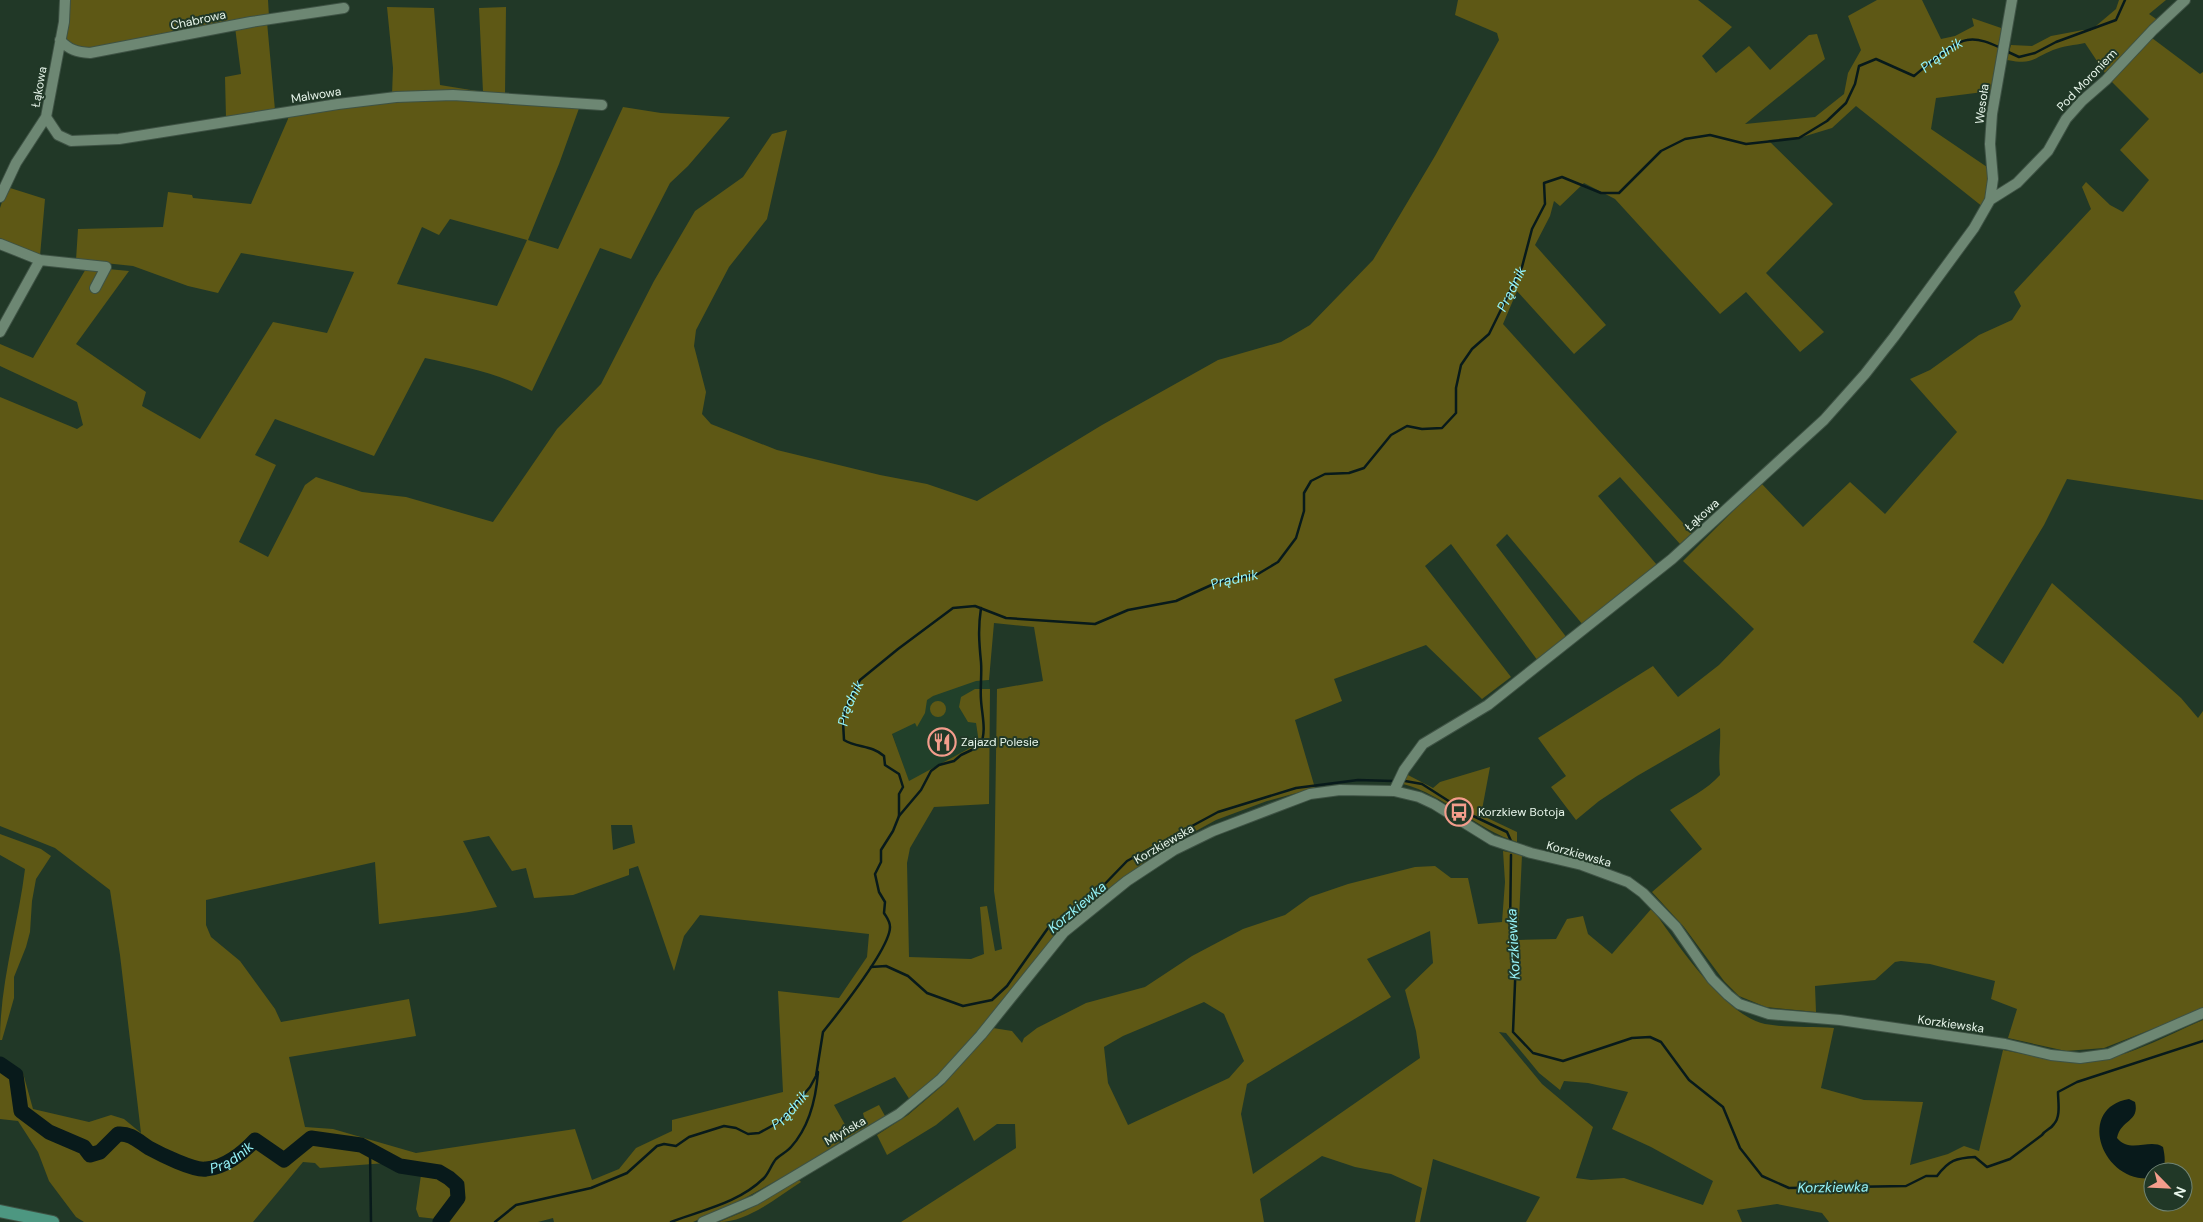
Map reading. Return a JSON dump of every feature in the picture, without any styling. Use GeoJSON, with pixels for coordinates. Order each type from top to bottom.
{"type":"FeatureCollection","features":[{"type":"Feature","properties":{"kind":"main road"},"geometry":{"type":"LineString","coordinates":[[0,1211],[53,1222]]}},
{"type":"Feature","properties":{"kind":"street","name":"Łąkowa"},"geometry":{"type":"LineString","coordinates":[[0,197],[16,163],[46,117],[65,0]]}},
{"type":"Feature","properties":{"kind":"street","name":"Wesoła"},"geometry":{"type":"LineString","coordinates":[[1985,210],[1990,200],[1993,179],[1990,144],[1992,114],[2012,0]]}},
{"type":"Feature","properties":{"kind":"street","name":"Pod Moroniem"},"geometry":{"type":"LineString","coordinates":[[1990,200],[2017,183],[2048,151],[2066,119],[2082,101],[2106,80],[2153,30],[2185,0]]}},
{"type":"Feature","properties":{"kind":"street","name":"Chabrowa"},"geometry":{"type":"LineString","coordinates":[[60,40],[76,52],[90,53],[251,22],[344,8]]}},
{"type":"Feature","properties":{"kind":"street","name":"Malwowa"},"geometry":{"type":"LineString","coordinates":[[46,117],[58,135],[71,141],[119,139],[338,104],[396,97],[453,95],[602,105]]}},
{"type":"Feature","properties":{"kind":"street","name":"Łąkowa"},"geometry":{"type":"LineString","coordinates":[[1394,791],[1404,770],[1423,744],[1488,705],[1654,574],[1824,420],[1865,374],[1894,337],[1985,210]]}},
{"type":"Feature","properties":{"kind":"street"},"geometry":{"type":"LineString","coordinates":[[0,244],[40,260],[106,267],[95,288]]}},
{"type":"Feature","properties":{"kind":"street"},"geometry":{"type":"LineString","coordinates":[[0,332],[40,260]]}},
{"type":"Feature","properties":{"kind":"street","name":"Korzkiewska"},"geometry":{"type":"LineString","coordinates":[[981,1035],[1064,932],[1127,882],[1174,850],[1237,820],[1310,794],[1340,790],[1394,791],[1419,797],[1434,804],[1492,840],[1531,853],[1582,865],[1628,882],[1643,893],[1676,928],[1712,978],[1739,1004],[1769,1014],[1840,1020],[2005,1044],[2080,1058],[2108,1054],[2203,1013]]}},
{"type":"Feature","properties":{"kind":"street","name":"Młyńska"},"geometry":{"type":"LineString","coordinates":[[703,1222],[755,1200],[899,1114],[941,1080],[981,1035]]}},
{"type":"Feature","properties":{"kind":"shaded area"},"geometry":{"type":"Polygon","coordinates":[[[69,0],[268,0],[269,17],[92,50],[77,49],[64,39],[69,0]]]}},
{"type":"Feature","properties":{"kind":"shaded area"},"geometry":{"type":"Polygon","coordinates":[[[1458,0],[1698,0],[1732,27],[1702,56],[1716,73],[1749,46],[1770,70],[1809,35],[1817,34],[1825,59],[1745,124],[1815,117],[1844,94],[1848,73],[1861,50],[1848,16],[1877,0],[1922,0],[1941,39],[1955,36],[1974,26],[1972,18],[2004,29],[1991,91],[1936,98],[1931,129],[1987,167],[1988,187],[1983,207],[1856,106],[1832,128],[1799,138],[1768,140],[1833,204],[1766,273],[1824,332],[1800,352],[1746,292],[1720,314],[1615,199],[1584,183],[1560,206],[1554,201],[1550,216],[1535,245],[1606,325],[1574,354],[1517,291],[1503,324],[1692,533],[1680,544],[1620,477],[1598,496],[1657,565],[1583,625],[1507,534],[1496,545],[1567,638],[1538,661],[1451,544],[1425,566],[1511,677],[1482,699],[1426,645],[1334,679],[1342,701],[1295,720],[1315,788],[1267,801],[1216,820],[1163,849],[1071,919],[941,1076],[910,1100],[895,1077],[834,1105],[848,1130],[865,1121],[863,1113],[879,1105],[885,1116],[805,1165],[734,1204],[693,1222],[554,1222],[553,1218],[538,1222],[436,1222],[437,1219],[419,1217],[416,1209],[421,1175],[386,1163],[320,1168],[315,1163],[303,1162],[253,1222],[84,1222],[76,1217],[49,1181],[38,1152],[18,1121],[0,1119],[0,1059],[23,1073],[33,1109],[89,1122],[111,1115],[124,1119],[141,1133],[120,955],[110,890],[55,848],[0,826],[0,397],[77,429],[83,425],[77,402],[0,366],[0,344],[33,358],[87,267],[129,271],[76,344],[146,392],[142,406],[200,439],[273,322],[327,333],[354,272],[241,253],[218,293],[188,286],[133,266],[76,260],[78,229],[163,227],[168,192],[192,195],[193,198],[251,204],[288,119],[287,108],[392,95],[393,68],[387,7],[434,8],[440,85],[483,92],[479,8],[506,7],[505,95],[582,100],[559,164],[528,240],[558,249],[623,107],[661,113],[730,117],[688,166],[670,183],[631,259],[600,248],[532,391],[506,379],[466,367],[425,358],[374,456],[275,419],[255,455],[276,465],[239,542],[268,557],[305,485],[316,477],[362,492],[406,497],[493,522],[557,429],[601,384],[654,281],[695,211],[743,177],[772,134],[787,130],[767,219],[729,267],[696,330],[694,346],[706,392],[702,414],[711,424],[777,450],[880,475],[927,484],[977,501],[1102,425],[1218,360],[1281,342],[1310,325],[1373,260],[1435,156],[1499,40],[1497,33],[1455,15],[1458,0]],[[450,219],[439,235],[422,227],[397,284],[497,306],[527,240],[450,219]],[[994,623],[989,680],[976,681],[933,696],[927,700],[925,713],[917,727],[915,723],[892,734],[909,781],[979,743],[976,723],[968,722],[959,707],[961,697],[975,689],[990,689],[989,804],[934,807],[910,848],[907,863],[909,957],[971,959],[984,954],[980,907],[987,906],[995,951],[1002,949],[994,891],[997,689],[1043,681],[1034,627],[994,623]],[[611,825],[613,850],[635,843],[632,825],[611,825]],[[489,836],[463,841],[497,907],[379,924],[375,862],[206,900],[206,925],[211,937],[240,961],[275,1009],[281,1022],[409,999],[416,1036],[289,1057],[305,1127],[333,1129],[416,1153],[575,1129],[592,1180],[619,1169],[636,1148],[672,1131],[672,1120],[783,1092],[778,991],[839,998],[867,957],[869,934],[700,915],[684,936],[674,971],[638,866],[629,869],[629,875],[573,895],[534,898],[526,868],[512,871],[489,836]]]}},
{"type":"Feature","properties":{"kind":"shaded area"},"geometry":{"type":"Polygon","coordinates":[[[2119,0],[2166,0],[2149,14],[2159,21],[2107,76],[2085,43],[2057,49],[2028,61],[2007,60],[2011,45],[2032,46],[2051,36],[2083,30],[2090,31],[2116,9],[2119,0]]]}},
{"type":"Feature","properties":{"kind":"shaded area"},"geometry":{"type":"Polygon","coordinates":[[[267,22],[275,110],[226,118],[225,77],[241,74],[235,27],[267,22]]]}},
{"type":"Feature","properties":{"kind":"shaded area"},"geometry":{"type":"Polygon","coordinates":[[[2152,38],[2200,74],[2203,72],[2203,500],[2067,479],[2044,525],[1973,642],[2003,664],[2052,583],[2181,698],[2198,718],[2203,711],[2203,1009],[2104,1048],[2066,1051],[2008,1038],[2017,1009],[1991,999],[1995,981],[1930,964],[1895,962],[1875,980],[1815,986],[1816,1012],[1766,1007],[1739,996],[1724,981],[1684,927],[1652,892],[1702,849],[1670,810],[1703,790],[1720,775],[1720,728],[1637,776],[1599,801],[1576,820],[1551,787],[1566,776],[1538,738],[1653,666],[1678,697],[1719,665],[1754,629],[1683,561],[1761,483],[1803,527],[1850,482],[1885,514],[1957,432],[1910,379],[1930,370],[1979,335],[2012,320],[2021,306],[2014,292],[2091,209],[2082,187],[2086,182],[2110,205],[2123,212],[2149,180],[2120,150],[2149,119],[2111,81],[2152,38]]]}},
{"type":"Feature","properties":{"kind":"shaded area"},"geometry":{"type":"Polygon","coordinates":[[[7,187],[45,199],[40,256],[0,238],[0,208],[7,187]]]}},
{"type":"Feature","properties":{"kind":"shaded area"},"geometry":{"type":"Polygon","coordinates":[[[895,677],[989,680],[990,689],[975,689],[976,723],[979,743],[909,782],[888,721],[895,677]]]}},
{"type":"Feature","properties":{"kind":"shaded area"},"geometry":{"type":"Polygon","coordinates":[[[935,701],[941,701],[946,706],[944,715],[935,717],[930,712],[930,706],[935,701]]]}},
{"type":"Feature","properties":{"kind":"shaded area"},"geometry":{"type":"Polygon","coordinates":[[[1490,767],[1481,815],[1517,832],[1517,842],[1488,829],[1433,796],[1403,784],[1406,774],[1433,788],[1440,782],[1490,767]]]}},
{"type":"Feature","properties":{"kind":"shaded area"},"geometry":{"type":"Polygon","coordinates":[[[0,834],[41,849],[51,856],[36,879],[30,932],[14,977],[14,998],[2,1040],[0,1040],[3,997],[25,869],[0,855],[0,834]]]}},
{"type":"Feature","properties":{"kind":"shaded area"},"geometry":{"type":"Polygon","coordinates":[[[1503,851],[1522,855],[1518,940],[1556,939],[1567,919],[1583,916],[1588,934],[1612,954],[1652,908],[1702,975],[1734,1007],[1750,1018],[1773,1025],[1834,1028],[1821,1088],[1864,1100],[1923,1102],[1910,1165],[1948,1154],[1964,1146],[1979,1151],[2003,1050],[2063,1061],[2097,1061],[2144,1046],[2203,1020],[2203,1222],[1829,1222],[1822,1213],[1777,1204],[1737,1210],[1742,1222],[1526,1222],[1540,1197],[1433,1159],[1420,1222],[1415,1222],[1422,1188],[1391,1174],[1355,1167],[1322,1156],[1260,1199],[1264,1222],[901,1222],[1016,1148],[1015,1124],[997,1124],[974,1141],[958,1107],[936,1125],[887,1155],[877,1135],[908,1115],[943,1085],[993,1028],[1012,1031],[1022,1043],[1024,1038],[1037,1028],[1086,1003],[1145,987],[1192,956],[1243,929],[1285,915],[1310,897],[1348,884],[1415,867],[1435,866],[1451,878],[1468,878],[1478,924],[1502,922],[1505,882],[1503,851]],[[1430,931],[1367,959],[1391,997],[1247,1084],[1241,1114],[1253,1174],[1420,1058],[1416,1031],[1405,990],[1433,963],[1430,931]],[[1204,1002],[1123,1036],[1104,1047],[1108,1083],[1128,1125],[1229,1078],[1244,1061],[1224,1014],[1204,1002]],[[1499,1032],[1542,1084],[1593,1127],[1576,1178],[1591,1180],[1624,1178],[1703,1205],[1713,1181],[1651,1147],[1612,1129],[1628,1092],[1588,1083],[1564,1081],[1560,1090],[1539,1073],[1506,1033],[1499,1032]]]}},
{"type":"Feature","properties":{"kind":"shaded area"},"geometry":{"type":"Polygon","coordinates":[[[2129,1099],[2135,1102],[2136,1109],[2133,1117],[2122,1127],[2117,1138],[2122,1143],[2134,1146],[2152,1144],[2163,1147],[2165,1162],[2143,1162],[2143,1177],[2135,1177],[2120,1170],[2109,1158],[2102,1144],[2099,1130],[2103,1116],[2112,1105],[2129,1099]]]}},
{"type":"Feature","properties":{"kind":"shaded area"},"geometry":{"type":"Polygon","coordinates":[[[799,1180],[801,1182],[751,1214],[730,1221],[719,1222],[745,1211],[799,1180]]]}},
{"type":"Feature","properties":{"kind":"waterway","name":"Prądnik"},"geometry":{"type":"LineString","coordinates":[[2006,51],[2019,57],[2035,53],[2056,42],[2116,20],[2125,0]]}},
{"type":"Feature","properties":{"kind":"waterway","name":"Prądnik"},"geometry":{"type":"LineString","coordinates":[[495,1222],[516,1205],[591,1188],[627,1173],[657,1146],[664,1144],[676,1146],[689,1137],[724,1126],[736,1128],[748,1134],[759,1133],[781,1121],[810,1087],[816,1076],[823,1032],[873,965],[888,937],[889,921],[884,913],[885,902],[879,892],[875,874],[881,862],[881,850],[893,831],[899,816],[899,794],[903,787],[899,774],[885,765],[884,756],[879,752],[844,740],[843,722],[845,710],[860,680],[898,649],[953,608],[975,606],[1006,618],[1095,624],[1128,610],[1176,601],[1218,582],[1258,574],[1278,562],[1296,538],[1304,511],[1304,493],[1311,481],[1325,474],[1349,473],[1364,468],[1391,435],[1407,426],[1422,429],[1442,428],[1456,413],[1456,388],[1461,365],[1472,349],[1489,334],[1522,267],[1532,229],[1545,204],[1544,183],[1562,177],[1601,193],[1619,193],[1661,151],[1685,139],[1710,135],[1746,144],[1799,138],[1827,121],[1846,103],[1855,84],[1859,66],[1876,59],[1914,76],[1939,55],[1954,45],[1967,40],[1980,40],[2001,48]]}},
{"type":"Feature","properties":{"kind":"waterway"},"geometry":{"type":"LineString","coordinates":[[899,816],[921,790],[931,771],[939,765],[954,761],[961,755],[980,746],[984,729],[979,635],[981,608]]}},
{"type":"Feature","properties":{"kind":"waterway","name":"Korzkiewka"},"geometry":{"type":"LineString","coordinates":[[871,967],[886,966],[908,976],[927,993],[963,1006],[992,1000],[1007,986],[1048,928],[1098,891],[1127,861],[1218,812],[1296,788],[1358,780],[1393,781]]}},
{"type":"Feature","properties":{"kind":"waterway","name":"Korzkiewka"},"geometry":{"type":"LineString","coordinates":[[1405,781],[1422,784],[1469,814],[1507,832],[1511,841]]}},
{"type":"Feature","properties":{"kind":"waterway","name":"Korzkiewka"},"geometry":{"type":"LineString","coordinates":[[1511,855],[1510,929],[1516,959],[1513,1032],[1533,1053],[1563,1061],[1632,1038],[1650,1037],[1661,1042],[1689,1080],[1723,1107],[1740,1148],[1762,1176],[1789,1188],[1906,1186],[1926,1176],[1937,1176],[1945,1166],[1958,1159],[1975,1157],[1987,1167],[2010,1159],[2054,1124],[2058,1113],[2058,1092],[2077,1082],[2203,1041]]}},
{"type":"Feature","properties":{"kind":"waterway","name":"Prądnik"},"geometry":{"type":"LineString","coordinates":[[0,1064],[16,1075],[21,1111],[49,1132],[84,1147],[90,1155],[100,1152],[118,1134],[131,1136],[169,1158],[201,1169],[213,1168],[226,1163],[239,1155],[255,1140],[284,1160],[311,1138],[361,1145],[400,1166],[439,1172],[457,1185],[458,1198],[440,1222]]}},
{"type":"Feature","properties":{"kind":"waterway"},"geometry":{"type":"LineString","coordinates":[[671,1222],[732,1200],[754,1187],[764,1178],[776,1159],[789,1149],[803,1130],[814,1102],[818,1072]]}},
{"type":"Feature","properties":{"kind":"waterway"},"geometry":{"type":"LineString","coordinates":[[370,1151],[371,1222]]}},
{"type":"Feature","properties":{"kind":"place","name":"Zajazd Polesie"},"geometry":{"type":"Point","coordinates":[942,742]}},
{"type":"Feature","properties":{"kind":"place","name":"Korzkiew Botoja"},"geometry":{"type":"Point","coordinates":[1459,812]}}]}
